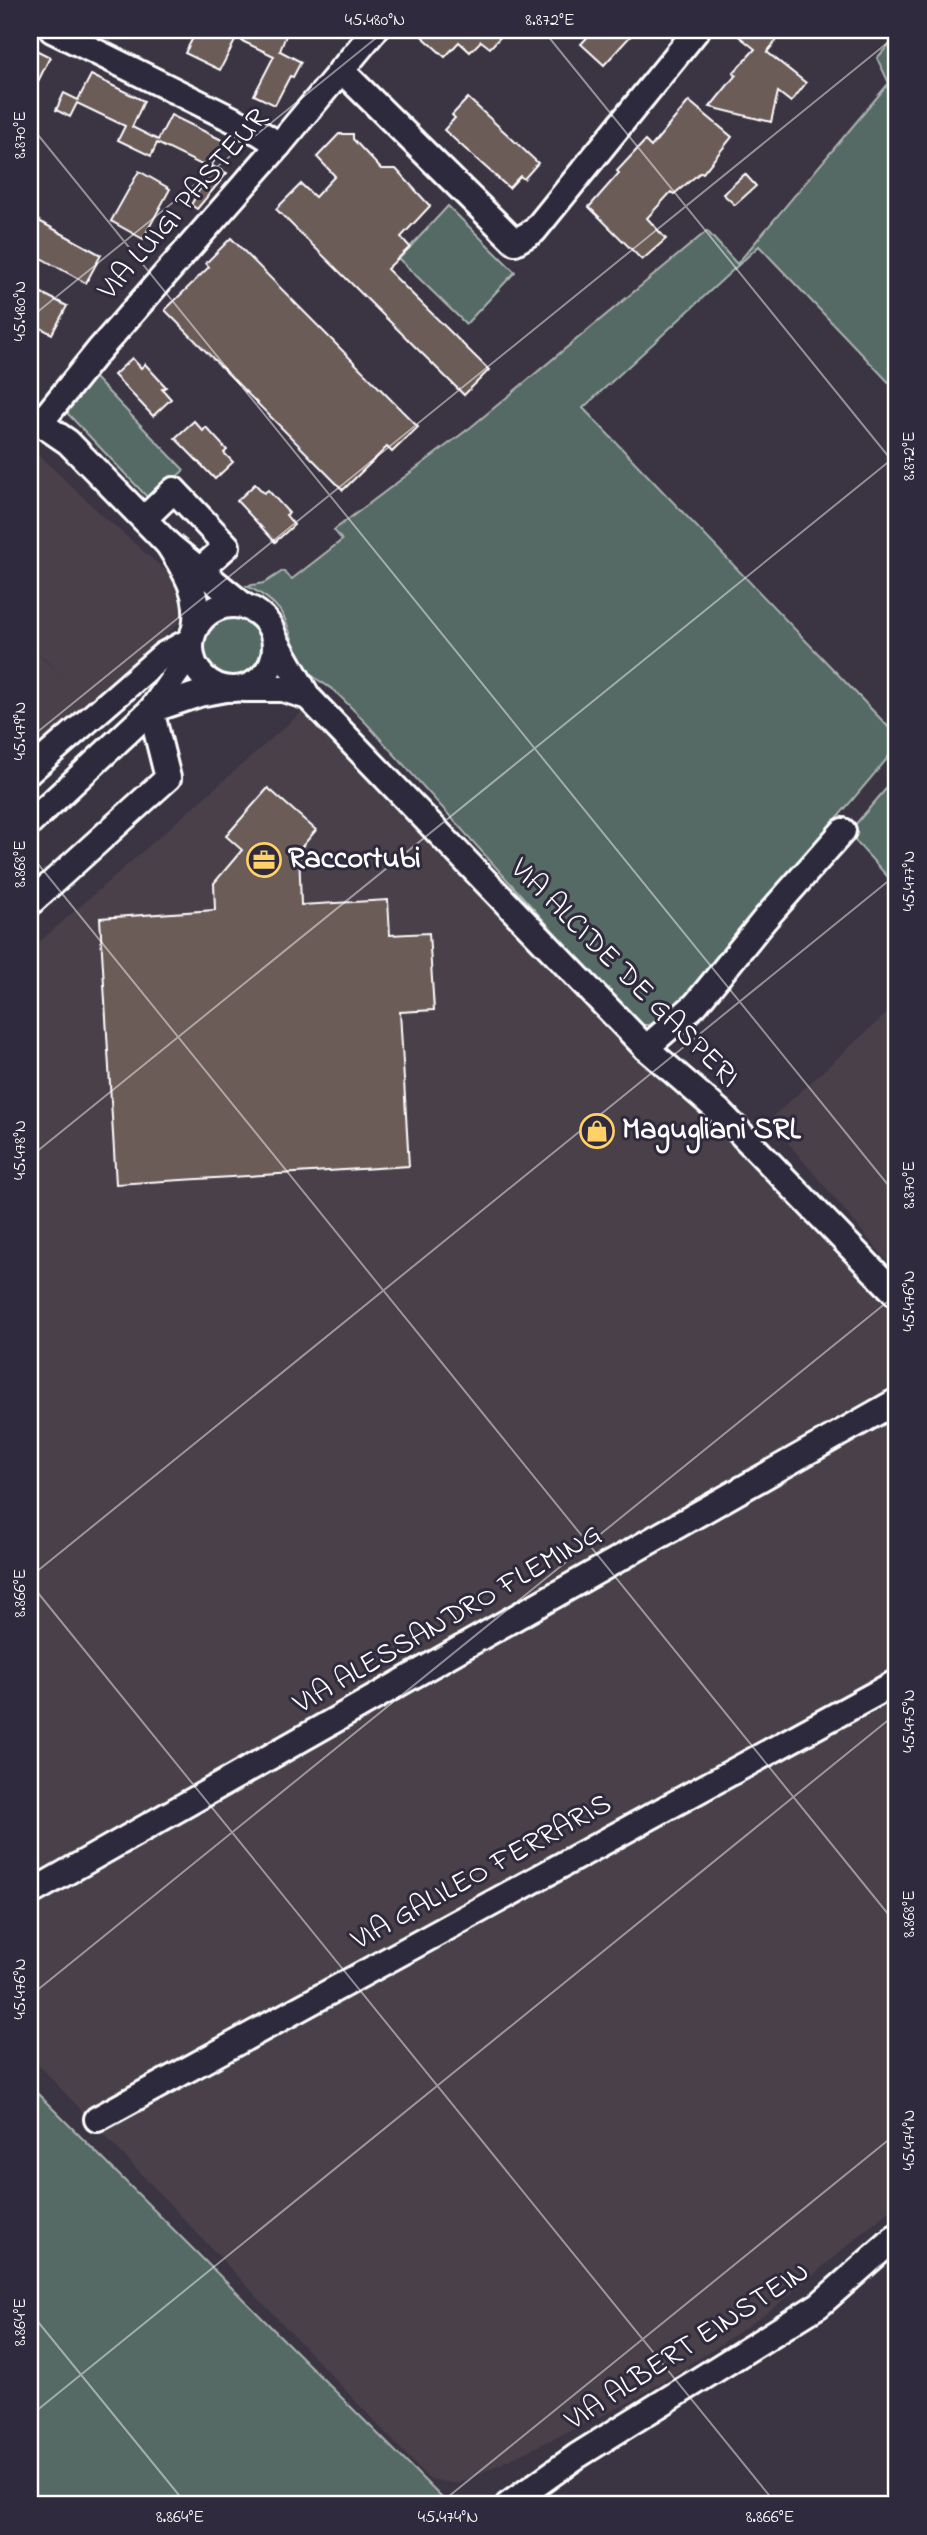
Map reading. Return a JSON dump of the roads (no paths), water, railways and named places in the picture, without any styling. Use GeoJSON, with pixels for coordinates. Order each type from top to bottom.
{"type":"FeatureCollection","features":[{"type":"Feature","properties":{"kind":"street"},"geometry":{"type":"LineString","coordinates":[[52,30],[260,133],[279,145]]}},
{"type":"Feature","properties":{"kind":"street","name":"VIA LUIGI PASTEUR"},"geometry":{"type":"LineString","coordinates":[[35,419],[279,145],[375,30]]}},
{"type":"Feature","properties":{"kind":"street"},"geometry":{"type":"LineString","coordinates":[[341,69],[515,242],[534,232],[697,30]]}},
{"type":"Feature","properties":{"kind":"street"},"geometry":{"type":"LineString","coordinates":[[35,419],[68,442],[168,544],[184,569],[197,600],[191,653],[202,676],[213,684],[233,689],[254,684],[269,670],[276,652],[271,626],[263,616],[243,605],[168,544]]}},
{"type":"Feature","properties":{"kind":"street"},"geometry":{"type":"LineString","coordinates":[[145,519],[174,490],[227,545],[201,569]]}},
{"type":"Feature","properties":{"kind":"street"},"geometry":{"type":"LineString","coordinates":[[30,823],[150,710],[181,667],[201,620],[219,606],[243,605]]}},
{"type":"Feature","properties":{"kind":"street"},"geometry":{"type":"LineString","coordinates":[[30,771],[163,655],[193,635]]}},
{"type":"Feature","properties":{"kind":"street","name":"VIA ALCIDE DE GASPERI"},"geometry":{"type":"LineString","coordinates":[[275,639],[308,697],[646,1048],[719,1112],[897,1295]]}},
{"type":"Feature","properties":{"kind":"street"},"geometry":{"type":"LineString","coordinates":[[150,710],[199,694],[233,689],[260,687],[308,697]]}},
{"type":"Feature","properties":{"kind":"street"},"geometry":{"type":"LineString","coordinates":[[30,903],[168,778],[150,710]]}},
{"type":"Feature","properties":{"kind":"street"},"geometry":{"type":"LineString","coordinates":[[646,1048],[696,1004],[765,919],[843,831]]}},
{"type":"Feature","properties":{"kind":"street","name":"VIA ALESSANDRO FLEMING"},"geometry":{"type":"LineString","coordinates":[[30,1893],[897,1401]]}},
{"type":"Feature","properties":{"kind":"street","name":"VIA GALILEO FERRARIS"},"geometry":{"type":"LineString","coordinates":[[97,2119],[897,1682]]}},
{"type":"Feature","properties":{"kind":"street","name":"VIA ALBERT EINSTEIN"},"geometry":{"type":"LineString","coordinates":[[508,2505],[577,2456],[818,2305],[897,2236]]}},
{"type":"Feature","properties":{"kind":"place","name":"Raccortubi"},"geometry":{"type":"Point","coordinates":[264,860]}},
{"type":"Feature","properties":{"kind":"place","name":"Magugliani SRL"},"geometry":{"type":"Point","coordinates":[597,1131]}}]}
